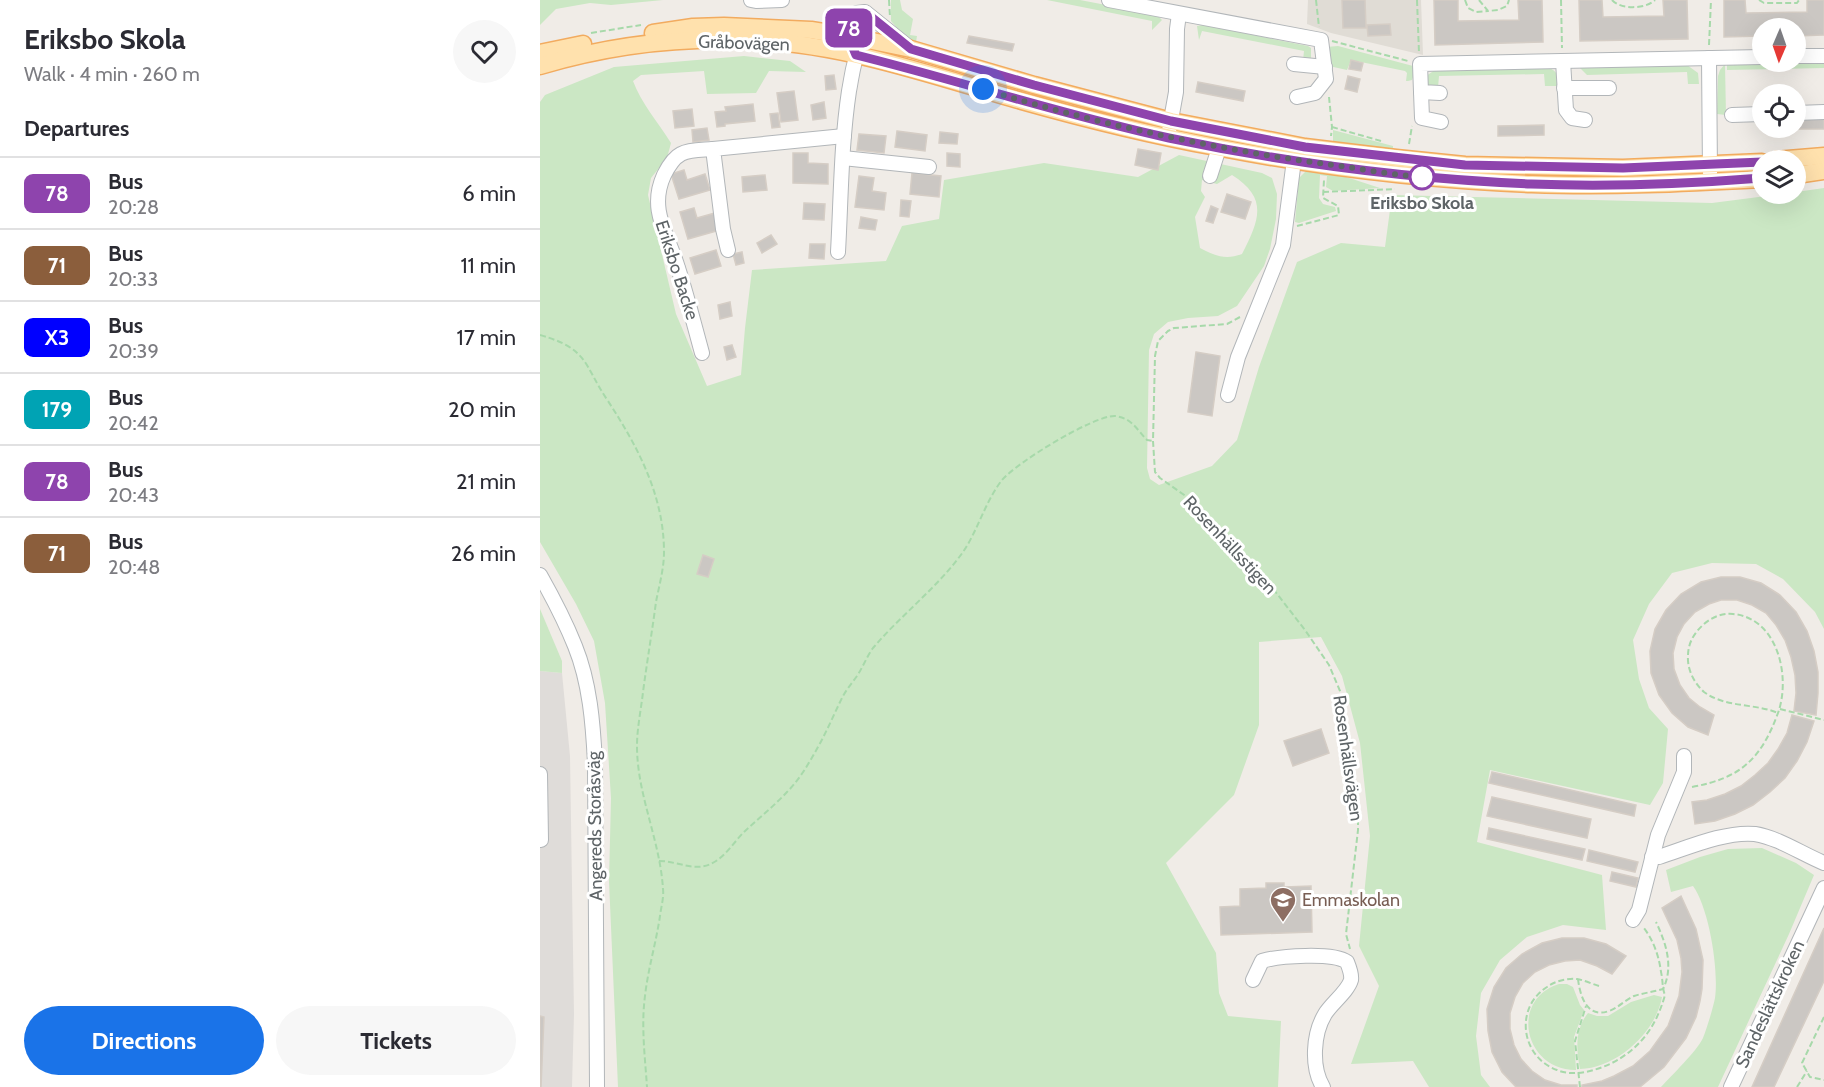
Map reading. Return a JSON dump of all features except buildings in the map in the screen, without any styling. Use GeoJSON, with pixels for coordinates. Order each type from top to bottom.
{"type":"FeatureCollection","features":[{"type":"Feature","properties":{"kind":"main road","name":"Gråbovägen"},"geometry":{"type":"LineString","coordinates":[[540,53],[610,39],[693,27],[772,27],[812,30],[911,49],[1034,85],[1171,121],[1305,147],[1465,165],[1623,168],[1752,162]]}},
{"type":"Feature","properties":{"kind":"main road","name":"Gråbovägen"},"geometry":{"type":"LineString","coordinates":[[540,66],[591,54],[674,41],[763,41],[856,55],[1021,101],[1168,138],[1294,160],[1422,177],[1533,184],[1651,184],[1752,179]]}},
{"type":"Feature","properties":{"kind":"main road"},"geometry":{"type":"LineString","coordinates":[[1806,158],[1824,156]]}},
{"type":"Feature","properties":{"kind":"main road"},"geometry":{"type":"LineString","coordinates":[[1806,174],[1824,171]]}},
{"type":"Feature","properties":{"kind":"street"},"geometry":{"type":"LineString","coordinates":[[751,0],[782,0]]}},
{"type":"Feature","properties":{"kind":"street"},"geometry":{"type":"LineString","coordinates":[[1109,0],[1322,40],[1326,73],[1315,93],[1297,97]]}},
{"type":"Feature","properties":{"kind":"street"},"geometry":{"type":"LineString","coordinates":[[856,55],[848,36],[852,17],[857,13],[865,12],[911,49]]}},
{"type":"Feature","properties":{"kind":"street"},"geometry":{"type":"LineString","coordinates":[[1168,138],[1176,92],[1179,14]]}},
{"type":"Feature","properties":{"kind":"street"},"geometry":{"type":"LineString","coordinates":[[838,252],[844,136],[856,55],[868,40]]}},
{"type":"Feature","properties":{"kind":"street"},"geometry":{"type":"LineString","coordinates":[[1806,56],[1824,56]]}},
{"type":"Feature","properties":{"kind":"street"},"geometry":{"type":"LineString","coordinates":[[1441,122],[1422,118],[1420,64],[1752,57]]}},
{"type":"Feature","properties":{"kind":"street"},"geometry":{"type":"LineString","coordinates":[[1709,58],[1710,182]]}},
{"type":"Feature","properties":{"kind":"street"},"geometry":{"type":"LineString","coordinates":[[1563,61],[1566,110],[1572,118],[1585,120]]}},
{"type":"Feature","properties":{"kind":"street"},"geometry":{"type":"LineString","coordinates":[[1294,64],[1326,73]]}},
{"type":"Feature","properties":{"kind":"street"},"geometry":{"type":"LineString","coordinates":[[1564,88],[1609,88]]}},
{"type":"Feature","properties":{"kind":"street"},"geometry":{"type":"LineString","coordinates":[[1421,92],[1440,93]]}},
{"type":"Feature","properties":{"kind":"street"},"geometry":{"type":"LineString","coordinates":[[1806,113],[1824,112]]}},
{"type":"Feature","properties":{"kind":"street"},"geometry":{"type":"LineString","coordinates":[[1732,115],[1752,114]]}},
{"type":"Feature","properties":{"kind":"street","name":"Eriksbo Backe"},"geometry":{"type":"LineString","coordinates":[[702,353],[678,267],[658,213],[657,194],[675,158],[684,152],[713,148],[844,136]]}},
{"type":"Feature","properties":{"kind":"street"},"geometry":{"type":"LineString","coordinates":[[1228,395],[1238,357],[1283,244],[1294,160],[1302,154],[1305,147]]}},
{"type":"Feature","properties":{"kind":"street"},"geometry":{"type":"LineString","coordinates":[[713,148],[728,250]]}},
{"type":"Feature","properties":{"kind":"street"},"geometry":{"type":"LineString","coordinates":[[1210,176],[1219,148]]}},
{"type":"Feature","properties":{"kind":"street"},"geometry":{"type":"LineString","coordinates":[[843,158],[929,167]]}},
{"type":"Feature","properties":{"kind":"street","name":"Angereds Storåsväg"},"geometry":{"type":"LineString","coordinates":[[540,576],[555,601],[576,648],[585,679],[593,732],[597,1087]]}},
{"type":"Feature","properties":{"kind":"street"},"geometry":{"type":"LineString","coordinates":[[1633,920],[1639,910],[1658,835],[1684,772],[1684,756]]}},
{"type":"Feature","properties":{"kind":"street"},"geometry":{"type":"LineString","coordinates":[[540,774],[541,840]]}},
{"type":"Feature","properties":{"kind":"street"},"geometry":{"type":"LineString","coordinates":[[1652,857],[1659,857],[1732,835],[1754,834],[1824,863]]}},
{"type":"Feature","properties":{"kind":"street","name":"Sandeslättskroken"},"geometry":{"type":"LineString","coordinates":[[1731,1087],[1824,888]]}},
{"type":"Feature","properties":{"kind":"street"},"geometry":{"type":"LineString","coordinates":[[1253,980],[1262,961],[1275,957],[1335,956],[1347,962],[1352,979],[1324,1015],[1315,1049],[1317,1075],[1323,1087]]}},
{"type":"Feature","properties":{"kind":"path"},"geometry":{"type":"LineString","coordinates":[[1316,0],[1317,20],[1322,40],[1420,64],[1417,0]]}},
{"type":"Feature","properties":{"kind":"path"},"geometry":{"type":"LineString","coordinates":[[1465,0],[1468,8],[1476,12],[1507,6],[1509,0]]}},
{"type":"Feature","properties":{"kind":"path"},"geometry":{"type":"LineString","coordinates":[[1479,0],[1488,11]]}},
{"type":"Feature","properties":{"kind":"path"},"geometry":{"type":"LineString","coordinates":[[1561,0],[1563,61]]}},
{"type":"Feature","properties":{"kind":"path"},"geometry":{"type":"LineString","coordinates":[[1612,0],[1620,6],[1629,7],[1648,5],[1655,0]]}},
{"type":"Feature","properties":{"kind":"path"},"geometry":{"type":"LineString","coordinates":[[1709,58],[1711,0]]}},
{"type":"Feature","properties":{"kind":"path"},"geometry":{"type":"LineString","coordinates":[[1759,0],[1764,3],[1797,3],[1798,0]]}},
{"type":"Feature","properties":{"kind":"path"},"geometry":{"type":"LineString","coordinates":[[1326,73],[1332,127],[1330,140]]}},
{"type":"Feature","properties":{"kind":"path"},"geometry":{"type":"LineString","coordinates":[[1332,127],[1385,142]]}},
{"type":"Feature","properties":{"kind":"path"},"geometry":{"type":"LineString","coordinates":[[1409,141],[1411,133]]}},
{"type":"Feature","properties":{"kind":"path"},"geometry":{"type":"LineString","coordinates":[[1286,228],[1338,215],[1338,206],[1323,198],[1324,177]]}},
{"type":"Feature","properties":{"kind":"path"},"geometry":{"type":"LineString","coordinates":[[1323,192],[1395,189],[1395,186]]}},
{"type":"Feature","properties":{"kind":"path","name":"Rosenhällsstigen"},"geometry":{"type":"LineString","coordinates":[[1253,316],[1243,316],[1227,324],[1174,328],[1158,341],[1155,356],[1153,441],[1155,472],[1211,519],[1288,609]]}},
{"type":"Feature","properties":{"kind":"path"},"geometry":{"type":"LineString","coordinates":[[540,335],[571,346],[592,371],[600,390],[628,432],[644,463],[655,492],[663,537],[663,560],[637,744],[643,794],[659,861],[663,891],[656,942],[645,994],[643,1019],[647,1087]]}},
{"type":"Feature","properties":{"kind":"path"},"geometry":{"type":"LineString","coordinates":[[659,861],[702,868],[717,861],[788,791],[817,750],[843,698],[872,650],[947,572],[964,550],[991,496],[1003,479],[1017,467],[1075,430],[1111,416],[1119,417],[1136,426],[1147,440],[1153,441]]}},
{"type":"Feature","properties":{"kind":"path","name":"Rosenhällsvägen"},"geometry":{"type":"LineString","coordinates":[[1288,609],[1329,665],[1340,691],[1345,716],[1358,808],[1358,830],[1346,934],[1353,955]]}},
{"type":"Feature","properties":{"kind":"path"},"geometry":{"type":"LineString","coordinates":[[1677,789],[1720,780],[1743,767],[1762,748],[1770,736],[1779,711],[1783,691],[1782,669],[1774,644],[1764,629],[1742,615],[1729,614],[1715,617],[1697,631],[1689,645],[1690,672],[1705,692],[1726,702],[1761,707],[1779,711],[1824,720]]}},
{"type":"Feature","properties":{"kind":"path"},"geometry":{"type":"LineString","coordinates":[[1599,986],[1578,979],[1554,982],[1536,995],[1526,1016],[1525,1028],[1530,1046],[1540,1061],[1557,1071],[1579,1073],[1591,1071],[1616,1061],[1638,1046],[1646,1036],[1658,1017],[1665,995],[1655,946],[1645,928],[1633,920]]}},
{"type":"Feature","properties":{"kind":"path"},"geometry":{"type":"LineString","coordinates":[[1656,922],[1662,935],[1668,961],[1669,972],[1663,989]]}},
{"type":"Feature","properties":{"kind":"path"},"geometry":{"type":"LineString","coordinates":[[1578,979],[1579,994],[1586,1006],[1599,1013],[1610,1011],[1634,996],[1663,989]]}},
{"type":"Feature","properties":{"kind":"path"},"geometry":{"type":"LineString","coordinates":[[1580,1087],[1575,1041],[1586,1006]]}},
{"type":"Feature","properties":{"kind":"path"},"geometry":{"type":"LineString","coordinates":[[1824,1017],[1802,1063],[1810,1077],[1824,1080]]}},
{"type":"Feature","properties":{"kind":"path"},"geometry":{"type":"LineString","coordinates":[[1797,1087],[1807,1071]]}},
{"type":"Feature","properties":{"kind":"shaded area"},"geometry":{"type":"Polygon","coordinates":[[[1308,0],[1421,0],[1423,55],[1331,33],[1307,24],[1308,0]]]}},
{"type":"Feature","properties":{"kind":"shaded area"},"geometry":{"type":"Polygon","coordinates":[[[540,671],[562,673],[570,756],[574,1014],[572,1087],[540,1087],[540,671]]]}},
{"type":"Feature","properties":{"kind":"green space"},"geometry":{"type":"Polygon","coordinates":[[[540,0],[663,0],[611,5],[590,3],[556,9],[540,25],[540,0]]]}},
{"type":"Feature","properties":{"kind":"green space"},"geometry":{"type":"Polygon","coordinates":[[[891,0],[900,0],[902,10],[913,19],[910,35],[917,36],[916,42],[905,37],[891,21],[891,0]]]}},
{"type":"Feature","properties":{"kind":"green space"},"geometry":{"type":"Polygon","coordinates":[[[1047,0],[1080,0],[1153,14],[1162,20],[1152,30],[1152,21],[1047,0]]]}},
{"type":"Feature","properties":{"kind":"green space"},"geometry":{"type":"Polygon","coordinates":[[[1203,25],[1308,46],[1311,48],[1311,59],[1303,61],[1304,51],[1202,31],[1199,40],[1197,26],[1203,25]]]}},
{"type":"Feature","properties":{"kind":"green space"},"geometry":{"type":"Polygon","coordinates":[[[1338,46],[1413,66],[1412,80],[1406,81],[1405,71],[1351,60],[1347,70],[1329,66],[1326,47],[1338,46]]]}},
{"type":"Feature","properties":{"kind":"green space"},"geometry":{"type":"Polygon","coordinates":[[[744,56],[790,61],[806,72],[769,71],[756,93],[707,94],[704,71],[641,75],[633,81],[645,105],[671,143],[667,158],[651,178],[648,195],[676,314],[707,386],[741,375],[752,270],[886,261],[902,226],[939,219],[944,180],[1044,163],[1138,177],[1179,155],[1262,173],[1272,178],[1277,194],[1276,219],[1270,249],[1264,266],[1237,306],[1218,316],[1168,322],[1154,334],[1149,350],[1147,468],[1150,479],[1159,485],[1212,466],[1237,440],[1259,367],[1297,262],[1341,243],[1385,247],[1392,195],[1712,203],[1752,198],[1752,204],[1806,204],[1806,191],[1824,188],[1824,629],[1815,612],[1783,579],[1756,564],[1712,563],[1672,573],[1649,604],[1633,640],[1639,679],[1649,708],[1668,729],[1663,783],[1650,805],[1490,770],[1477,842],[1602,875],[1606,930],[1563,925],[1527,937],[1500,960],[1481,993],[1476,1036],[1481,1075],[1490,1087],[1429,1087],[1413,1061],[1351,1064],[1379,986],[1359,946],[1370,836],[1360,743],[1342,676],[1321,637],[1259,642],[1259,725],[1234,795],[1166,863],[1216,953],[1219,993],[1228,1016],[1281,1021],[1278,1087],[618,1087],[609,881],[611,798],[605,703],[594,641],[576,604],[540,542],[540,102],[545,95],[614,67],[744,56]],[[1232,175],[1217,184],[1202,180],[1201,191],[1205,197],[1195,217],[1200,248],[1221,256],[1231,257],[1242,254],[1256,220],[1256,201],[1251,192],[1232,175]]]}},
{"type":"Feature","properties":{"kind":"green space"},"geometry":{"type":"Polygon","coordinates":[[[1806,61],[1824,61],[1824,68],[1806,68],[1806,61]]]}},
{"type":"Feature","properties":{"kind":"green space"},"geometry":{"type":"Polygon","coordinates":[[[1752,63],[1752,69],[1727,70],[1727,64],[1752,63]]]}},
{"type":"Feature","properties":{"kind":"green space"},"geometry":{"type":"Polygon","coordinates":[[[1725,64],[1726,115],[1717,114],[1718,76],[1725,64]]]}},
{"type":"Feature","properties":{"kind":"green space"},"geometry":{"type":"Polygon","coordinates":[[[1687,65],[1698,73],[1699,84],[1688,84],[1687,72],[1587,75],[1579,67],[1687,65]]]}},
{"type":"Feature","properties":{"kind":"green space"},"geometry":{"type":"Polygon","coordinates":[[[1548,68],[1556,72],[1558,86],[1545,86],[1544,74],[1439,76],[1438,88],[1426,83],[1426,76],[1435,70],[1548,68]]]}},
{"type":"Feature","properties":{"kind":"green space"},"geometry":{"type":"Polygon","coordinates":[[[1333,130],[1393,146],[1393,149],[1333,145],[1333,130]]]}},
{"type":"Feature","properties":{"kind":"green space"},"geometry":{"type":"Polygon","coordinates":[[[1307,170],[1343,176],[1380,188],[1333,191],[1326,187],[1327,176],[1320,175],[1319,198],[1323,204],[1335,207],[1336,211],[1299,223],[1295,222],[1299,178],[1307,170]]]}},
{"type":"Feature","properties":{"kind":"green space"},"geometry":{"type":"Polygon","coordinates":[[[540,609],[562,661],[562,673],[540,671],[540,609]]]}},
{"type":"Feature","properties":{"kind":"green space"},"geometry":{"type":"Polygon","coordinates":[[[1762,848],[1796,863],[1814,875],[1718,1087],[1661,1087],[1700,1044],[1708,1024],[1716,986],[1712,940],[1699,896],[1693,886],[1671,892],[1666,870],[1728,849],[1762,848]]]}},
{"type":"Feature","properties":{"kind":"green space"},"geometry":{"type":"Polygon","coordinates":[[[1559,984],[1573,987],[1584,1010],[1574,1037],[1576,1070],[1558,1067],[1544,1059],[1529,1033],[1529,1018],[1533,1004],[1543,992],[1559,984]]]}},
{"type":"Feature","properties":{"kind":"green space"},"geometry":{"type":"Polygon","coordinates":[[[1654,995],[1662,997],[1658,1010],[1652,1023],[1633,1046],[1608,1062],[1580,1069],[1579,1033],[1588,1013],[1608,1016],[1631,1002],[1654,995]]]}},
{"type":"Feature","properties":{"kind":"bus line","name":"78"},"geometry":{"type":"LineString","coordinates":[[1752,162],[1623,168],[1465,165],[1305,147],[1171,121],[1098,103],[911,49],[865,12],[859,12],[852,17],[848,36],[856,55],[918,70],[1021,101],[1168,138],[1294,160],[1422,177],[1533,184],[1651,184],[1752,179]]}},
{"type":"Feature","properties":{"kind":"place","name":"Eriksbo Skola"},"geometry":{"type":"Point","coordinates":[1422,177]}},
{"type":"Feature","properties":{"kind":"place","name":"Emmaskolan"},"geometry":{"type":"Point","coordinates":[1283,923]}},
{"type":"Feature","properties":{"kind":"route"},"geometry":{"type":"LineString","coordinates":[[983,89],[1021,101],[1168,138],[1294,160],[1422,177]]}}]}
